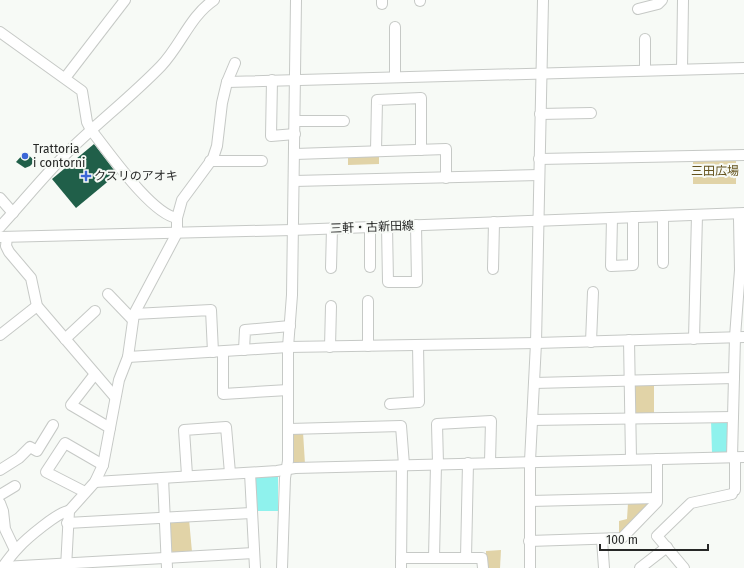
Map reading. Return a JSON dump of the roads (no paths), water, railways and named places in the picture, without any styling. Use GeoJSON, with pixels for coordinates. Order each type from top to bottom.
{"type":"FeatureCollection","features":[{"type":"Feature","properties":{"kind":"street"},"geometry":{"type":"LineString","coordinates":[[65,78],[125,0]]}},
{"type":"Feature","properties":{"kind":"street"},"geometry":{"type":"LineString","coordinates":[[0,227],[56,164],[160,66],[176,49],[195,16],[203,7],[214,0]]}},
{"type":"Feature","properties":{"kind":"street"},"geometry":{"type":"LineString","coordinates":[[282,568],[288,429],[288,347],[290,326],[295,154],[294,79],[296,0]]}},
{"type":"Feature","properties":{"kind":"street"},"geometry":{"type":"LineString","coordinates":[[530,568],[530,461],[536,343],[543,0]]}},
{"type":"Feature","properties":{"kind":"street"},"geometry":{"type":"LineString","coordinates":[[638,9],[658,4],[662,0]]}},
{"type":"Feature","properties":{"kind":"street"},"geometry":{"type":"LineString","coordinates":[[682,69],[683,0]]}},
{"type":"Feature","properties":{"kind":"street"},"geometry":{"type":"LineString","coordinates":[[395,27],[396,77]]}},
{"type":"Feature","properties":{"kind":"street"},"geometry":{"type":"LineString","coordinates":[[0,32],[82,91],[91,130],[142,194],[168,215],[177,218]]}},
{"type":"Feature","properties":{"kind":"street"},"geometry":{"type":"LineString","coordinates":[[645,39],[645,70]]}},
{"type":"Feature","properties":{"kind":"street"},"geometry":{"type":"LineString","coordinates":[[66,565],[67,523],[69,511],[95,482],[103,465],[115,397],[128,356],[133,317],[176,233],[177,218],[182,200],[210,161],[217,146],[222,103],[227,82],[235,63]]}},
{"type":"Feature","properties":{"kind":"street"},"geometry":{"type":"LineString","coordinates":[[227,82],[541,72],[744,68]]}},
{"type":"Feature","properties":{"kind":"street"},"geometry":{"type":"LineString","coordinates":[[272,80],[271,136],[295,134]]}},
{"type":"Feature","properties":{"kind":"street"},"geometry":{"type":"LineString","coordinates":[[376,151],[377,100],[421,98],[420,150]]}},
{"type":"Feature","properties":{"kind":"street"},"geometry":{"type":"LineString","coordinates":[[540,114],[590,113]]}},
{"type":"Feature","properties":{"kind":"street"},"geometry":{"type":"LineString","coordinates":[[295,121],[344,121]]}},
{"type":"Feature","properties":{"kind":"street"},"geometry":{"type":"LineString","coordinates":[[295,154],[446,149],[446,178]]}},
{"type":"Feature","properties":{"kind":"street"},"geometry":{"type":"LineString","coordinates":[[539,159],[744,155]]}},
{"type":"Feature","properties":{"kind":"street"},"geometry":{"type":"LineString","coordinates":[[210,161],[262,160]]}},
{"type":"Feature","properties":{"kind":"street"},"geometry":{"type":"LineString","coordinates":[[294,181],[539,175]]}},
{"type":"Feature","properties":{"kind":"street"},"geometry":{"type":"LineString","coordinates":[[0,198],[14,212]]}},
{"type":"Feature","properties":{"kind":"street"},"geometry":{"type":"LineString","coordinates":[[684,568],[657,536],[691,503],[734,492],[737,457],[733,417],[734,378],[739,337],[742,259],[739,219],[744,214]]}},
{"type":"Feature","properties":{"kind":"street","name":"三軒・古新田線"},"geometry":{"type":"LineString","coordinates":[[3,237],[292,230],[538,220],[744,214]]}},
{"type":"Feature","properties":{"kind":"street"},"geometry":{"type":"LineString","coordinates":[[694,338],[697,215]]}},
{"type":"Feature","properties":{"kind":"street"},"geometry":{"type":"LineString","coordinates":[[663,216],[663,263]]}},
{"type":"Feature","properties":{"kind":"street"},"geometry":{"type":"LineString","coordinates":[[612,218],[611,266],[633,266],[633,217]]}},
{"type":"Feature","properties":{"kind":"street"},"geometry":{"type":"LineString","coordinates":[[493,269],[494,222]]}},
{"type":"Feature","properties":{"kind":"street"},"geometry":{"type":"LineString","coordinates":[[387,226],[388,282],[417,282],[416,225]]}},
{"type":"Feature","properties":{"kind":"street"},"geometry":{"type":"LineString","coordinates":[[370,227],[370,267]]}},
{"type":"Feature","properties":{"kind":"street"},"geometry":{"type":"LineString","coordinates":[[331,268],[332,228]]}},
{"type":"Feature","properties":{"kind":"street"},"geometry":{"type":"LineString","coordinates":[[3,237],[9,252],[31,278],[37,306],[115,397]]}},
{"type":"Feature","properties":{"kind":"street"},"geometry":{"type":"LineString","coordinates":[[591,342],[593,292]]}},
{"type":"Feature","properties":{"kind":"street"},"geometry":{"type":"LineString","coordinates":[[108,294],[133,317],[211,310],[223,394],[288,390]]}},
{"type":"Feature","properties":{"kind":"street"},"geometry":{"type":"LineString","coordinates":[[368,301],[368,346]]}},
{"type":"Feature","properties":{"kind":"street"},"geometry":{"type":"LineString","coordinates":[[0,335],[37,306]]}},
{"type":"Feature","properties":{"kind":"street"},"geometry":{"type":"LineString","coordinates":[[330,347],[331,306]]}},
{"type":"Feature","properties":{"kind":"street"},"geometry":{"type":"LineString","coordinates":[[64,339],[95,311]]}},
{"type":"Feature","properties":{"kind":"street"},"geometry":{"type":"LineString","coordinates":[[244,350],[245,330],[290,326]]}},
{"type":"Feature","properties":{"kind":"street"},"geometry":{"type":"LineString","coordinates":[[128,356],[288,347],[591,342],[739,337]]}},
{"type":"Feature","properties":{"kind":"street"},"geometry":{"type":"LineString","coordinates":[[629,340],[631,460]]}},
{"type":"Feature","properties":{"kind":"street"},"geometry":{"type":"LineString","coordinates":[[390,404],[418,402],[418,345]]}},
{"type":"Feature","properties":{"kind":"street"},"geometry":{"type":"LineString","coordinates":[[96,374],[71,405],[110,428]]}},
{"type":"Feature","properties":{"kind":"street"},"geometry":{"type":"LineString","coordinates":[[534,383],[734,378]]}},
{"type":"Feature","properties":{"kind":"street"},"geometry":{"type":"LineString","coordinates":[[532,420],[733,417]]}},
{"type":"Feature","properties":{"kind":"street"},"geometry":{"type":"LineString","coordinates":[[434,558],[437,424],[491,421],[490,462]]}},
{"type":"Feature","properties":{"kind":"street"},"geometry":{"type":"LineString","coordinates":[[0,470],[19,458],[30,447],[37,451],[53,425]]}},
{"type":"Feature","properties":{"kind":"street"},"geometry":{"type":"LineString","coordinates":[[288,429],[401,426],[403,465],[401,563],[434,558],[482,558],[483,568]]}},
{"type":"Feature","properties":{"kind":"street"},"geometry":{"type":"LineString","coordinates":[[187,475],[184,430],[226,427],[230,473]]}},
{"type":"Feature","properties":{"kind":"street"},"geometry":{"type":"LineString","coordinates":[[85,492],[46,472],[65,443],[103,465]]}},
{"type":"Feature","properties":{"kind":"street"},"geometry":{"type":"LineString","coordinates":[[95,482],[187,475],[403,465],[737,457]]}},
{"type":"Feature","properties":{"kind":"street"},"geometry":{"type":"LineString","coordinates":[[529,541],[602,540],[622,538],[657,502],[657,459]]}},
{"type":"Feature","properties":{"kind":"street"},"geometry":{"type":"LineString","coordinates":[[466,558],[468,463]]}},
{"type":"Feature","properties":{"kind":"street"},"geometry":{"type":"LineString","coordinates":[[250,473],[255,568]]}},
{"type":"Feature","properties":{"kind":"street"},"geometry":{"type":"LineString","coordinates":[[163,478],[167,568]]}},
{"type":"Feature","properties":{"kind":"street"},"geometry":{"type":"LineString","coordinates":[[0,495],[15,486]]}},
{"type":"Feature","properties":{"kind":"street"},"geometry":{"type":"LineString","coordinates":[[530,501],[657,498]]}},
{"type":"Feature","properties":{"kind":"street"},"geometry":{"type":"LineString","coordinates":[[0,503],[3,511],[5,529],[15,550]]}},
{"type":"Feature","properties":{"kind":"street"},"geometry":{"type":"LineString","coordinates":[[3,567],[15,550],[56,517],[65,511],[69,511]]}},
{"type":"Feature","properties":{"kind":"street"},"geometry":{"type":"LineString","coordinates":[[67,523],[251,513]]}},
{"type":"Feature","properties":{"kind":"street"},"geometry":{"type":"LineString","coordinates":[[602,540],[604,568]]}},
{"type":"Feature","properties":{"kind":"street"},"geometry":{"type":"LineString","coordinates":[[640,568],[667,547]]}},
{"type":"Feature","properties":{"kind":"street"},"geometry":{"type":"LineString","coordinates":[[3,567],[66,565],[167,557],[254,553]]}},
{"type":"Feature","properties":{"kind":"water"},"geometry":{"type":"Polygon","coordinates":[[[711,421],[727,421],[730,423],[729,449],[726,453],[712,453],[711,421]]]}},
{"type":"Feature","properties":{"kind":"water"},"geometry":{"type":"Polygon","coordinates":[[[275,474],[278,477],[278,511],[254,511],[253,479],[256,475],[275,474]]]}},
{"type":"Feature","properties":{"kind":"place","name":"Trattoria i contorni"},"geometry":{"type":"Point","coordinates":[25,156]}},
{"type":"Feature","properties":{"kind":"place","name":"クスリのアオキ"},"geometry":{"type":"Point","coordinates":[86,176]}},
{"type":"Feature","properties":{"kind":"park label","name":"三田広場"},"geometry":{"type":"Point","coordinates":[715,171]}}]}
